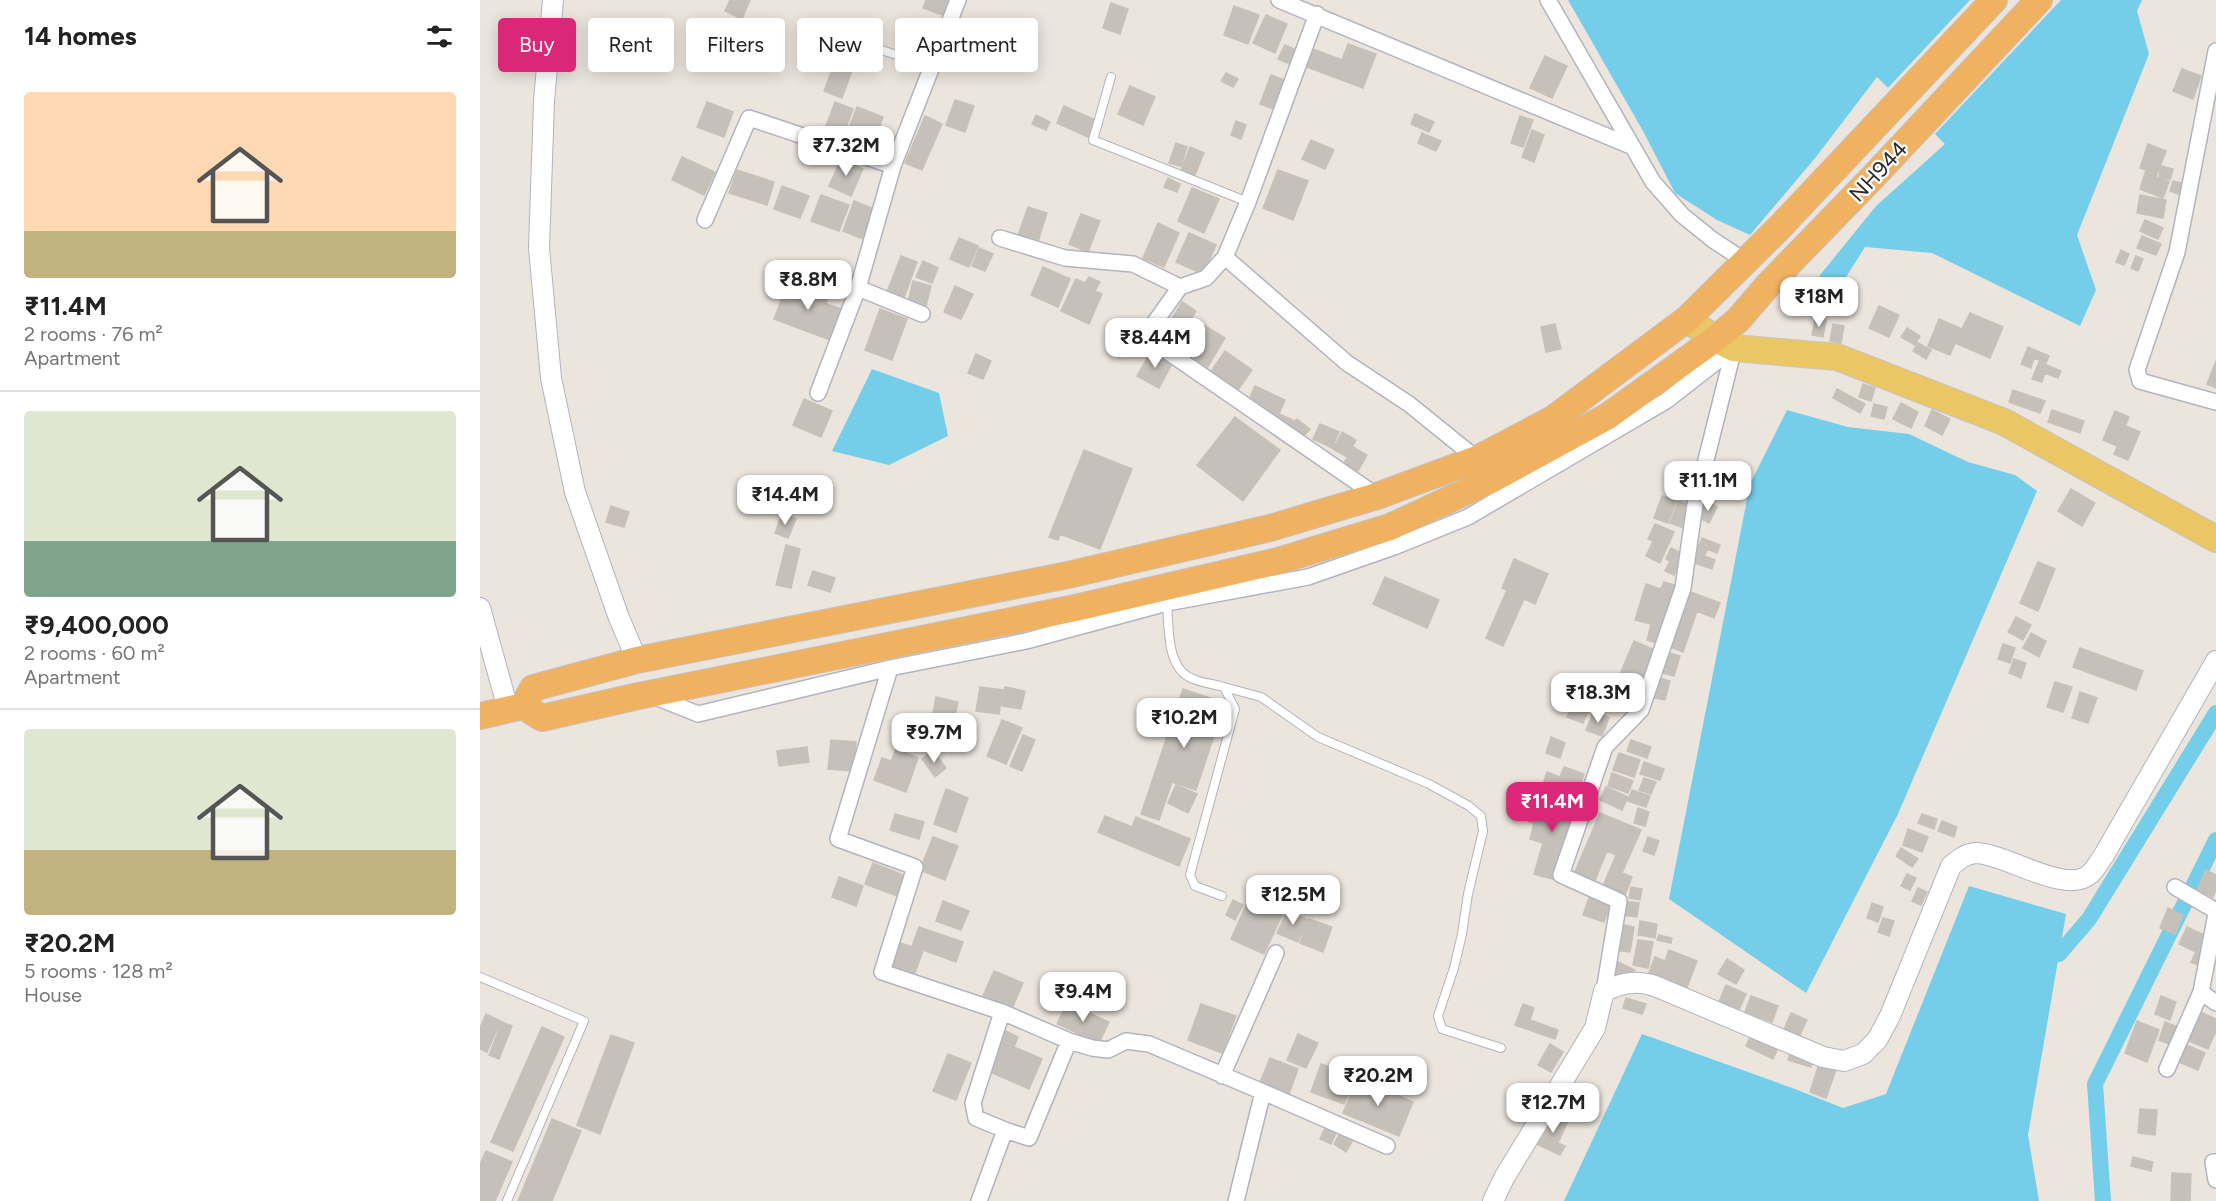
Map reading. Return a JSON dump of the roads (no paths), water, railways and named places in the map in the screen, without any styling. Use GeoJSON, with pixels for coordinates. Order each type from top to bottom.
{"type":"FeatureCollection","features":[{"type":"Feature","properties":{"kind":"highway","name":"NH944"},"geometry":{"type":"LineString","coordinates":[[1994,0],[1687,319],[1553,419],[1477,459],[1377,496],[1270,528],[1068,575],[638,660],[533,688],[516,707],[542,718],[1075,608],[1278,561],[1390,527],[1491,480],[1608,416],[1724,344],[1738,320],[1769,284],[2039,0]]}},
{"type":"Feature","properties":{"kind":"highway"},"geometry":{"type":"LineString","coordinates":[[480,716],[516,707]]}},
{"type":"Feature","properties":{"kind":"main road"},"geometry":{"type":"LineString","coordinates":[[1687,319],[1724,344],[1837,357],[2004,422],[2216,539]]}},
{"type":"Feature","properties":{"kind":"street"},"geometry":{"type":"LineString","coordinates":[[553,0],[544,101],[539,248],[551,378],[575,492],[619,618],[638,660]]}},
{"type":"Feature","properties":{"kind":"street"},"geometry":{"type":"LineString","coordinates":[[951,18],[958,0]]}},
{"type":"Feature","properties":{"kind":"street"},"geometry":{"type":"LineString","coordinates":[[1280,0],[1633,147]]}},
{"type":"Feature","properties":{"kind":"street"},"geometry":{"type":"LineString","coordinates":[[1548,0],[1653,182],[1682,215],[1713,240],[1745,261]]}},
{"type":"Feature","properties":{"kind":"street"},"geometry":{"type":"LineString","coordinates":[[1317,15],[1225,257],[1206,278],[1180,287],[1145,336],[1377,496]]}},
{"type":"Feature","properties":{"kind":"street"},"geometry":{"type":"LineString","coordinates":[[2216,51],[2177,252],[2137,370],[2140,381],[2151,386],[2216,402]]}},
{"type":"Feature","properties":{"kind":"street"},"geometry":{"type":"LineString","coordinates":[[818,393],[858,288],[893,166],[930,72]]}},
{"type":"Feature","properties":{"kind":"street"},"geometry":{"type":"LineString","coordinates":[[705,220],[749,118],[893,166]]}},
{"type":"Feature","properties":{"kind":"street"},"geometry":{"type":"LineString","coordinates":[[1000,238],[1065,258],[1133,264],[1180,287]]}},
{"type":"Feature","properties":{"kind":"street"},"geometry":{"type":"LineString","coordinates":[[1225,257],[1347,363],[1409,404],[1477,459]]}},
{"type":"Feature","properties":{"kind":"street"},"geometry":{"type":"LineString","coordinates":[[858,288],[922,314]]}},
{"type":"Feature","properties":{"kind":"street"},"geometry":{"type":"LineString","coordinates":[[650,694],[698,714],[891,668],[1026,641],[1167,603],[1308,577],[1394,547],[1468,517],[1666,401],[1724,344]]}},
{"type":"Feature","properties":{"kind":"street"},"geometry":{"type":"LineString","coordinates":[[1493,1201],[1504,1178],[1595,1028],[1620,901],[1561,875],[1605,747],[1641,710],[1683,588],[1695,504],[1724,344]]}},
{"type":"Feature","properties":{"kind":"street"},"geometry":{"type":"LineString","coordinates":[[480,608],[516,707]]}},
{"type":"Feature","properties":{"kind":"street"},"geometry":{"type":"LineString","coordinates":[[1604,991],[1620,983],[1645,983],[1823,1057],[1844,1060],[1863,1054],[1877,1040],[1890,1016],[1951,866],[1959,858],[1977,853],[2056,878],[2078,880],[2090,874],[2104,855],[2216,661]]}},
{"type":"Feature","properties":{"kind":"street"},"geometry":{"type":"LineString","coordinates":[[891,668],[838,839],[915,867],[882,972],[1002,1012],[1069,1041],[1092,1048],[1108,1050],[1126,1041],[1149,1044],[1387,1146]]}},
{"type":"Feature","properties":{"kind":"street"},"geometry":{"type":"LineString","coordinates":[[2167,1068],[2201,992],[2216,912],[2175,887]]}},
{"type":"Feature","properties":{"kind":"street"},"geometry":{"type":"LineString","coordinates":[[1222,1076],[1276,952]]}},
{"type":"Feature","properties":{"kind":"street"},"geometry":{"type":"LineString","coordinates":[[2201,992],[2216,1003]]}},
{"type":"Feature","properties":{"kind":"street"},"geometry":{"type":"LineString","coordinates":[[1002,1012],[973,1102],[976,1118],[1029,1138],[1069,1041]]}},
{"type":"Feature","properties":{"kind":"street"},"geometry":{"type":"LineString","coordinates":[[1236,1201],[1263,1092]]}},
{"type":"Feature","properties":{"kind":"street"},"geometry":{"type":"LineString","coordinates":[[980,1201],[1005,1130]]}},
{"type":"Feature","properties":{"kind":"street"},"geometry":{"type":"LineString","coordinates":[[2216,1162],[2213,1162],[2216,1180]]}},
{"type":"Feature","properties":{"kind":"lane"},"geometry":{"type":"LineString","coordinates":[[1111,77],[1093,140],[1248,201]]}},
{"type":"Feature","properties":{"kind":"lane"},"geometry":{"type":"LineString","coordinates":[[1167,603],[1173,654],[1179,668],[1190,678],[1261,697],[1318,737],[1429,784],[1469,806],[1481,816],[1483,831],[1467,894],[1462,934],[1454,968],[1438,1016],[1442,1029],[1502,1048]]}},
{"type":"Feature","properties":{"kind":"lane"},"geometry":{"type":"LineString","coordinates":[[1222,896],[1195,886],[1190,875],[1235,709],[1224,687]]}},
{"type":"Feature","properties":{"kind":"lane"},"geometry":{"type":"LineString","coordinates":[[480,977],[584,1021],[507,1201]]}},
{"type":"Feature","properties":{"kind":"water"},"geometry":{"type":"Polygon","coordinates":[[[1568,0],[2142,0],[2137,11],[2149,54],[2077,235],[2096,290],[2080,326],[1932,253],[1865,247],[1836,293],[1824,289],[1816,280],[1876,206],[1945,144],[1877,77],[1816,157],[1750,235],[1717,220],[1675,193],[1643,131],[1568,0]]]}},
{"type":"Feature","properties":{"kind":"water"},"geometry":{"type":"Polygon","coordinates":[[[872,369],[939,393],[948,436],[889,465],[832,451],[872,369]]]}},
{"type":"Feature","properties":{"kind":"water"},"geometry":{"type":"Polygon","coordinates":[[[1787,410],[1848,427],[1909,434],[1968,462],[2015,475],[2037,491],[1898,814],[1806,993],[1669,899],[1750,484],[1787,410]]]}},
{"type":"Feature","properties":{"kind":"water"},"geometry":{"type":"Polygon","coordinates":[[[1969,886],[2066,914],[2028,1135],[2039,1201],[1564,1201],[1642,1034],[1843,1108],[1886,1094],[1969,886]]]}},
{"type":"Feature","properties":{"kind":"waterway"},"geometry":{"type":"LineString","coordinates":[[2059,954],[2089,919],[2216,713]]}},
{"type":"Feature","properties":{"kind":"waterway"},"geometry":{"type":"LineString","coordinates":[[2103,1201],[2095,1084],[2216,840]]}}]}
